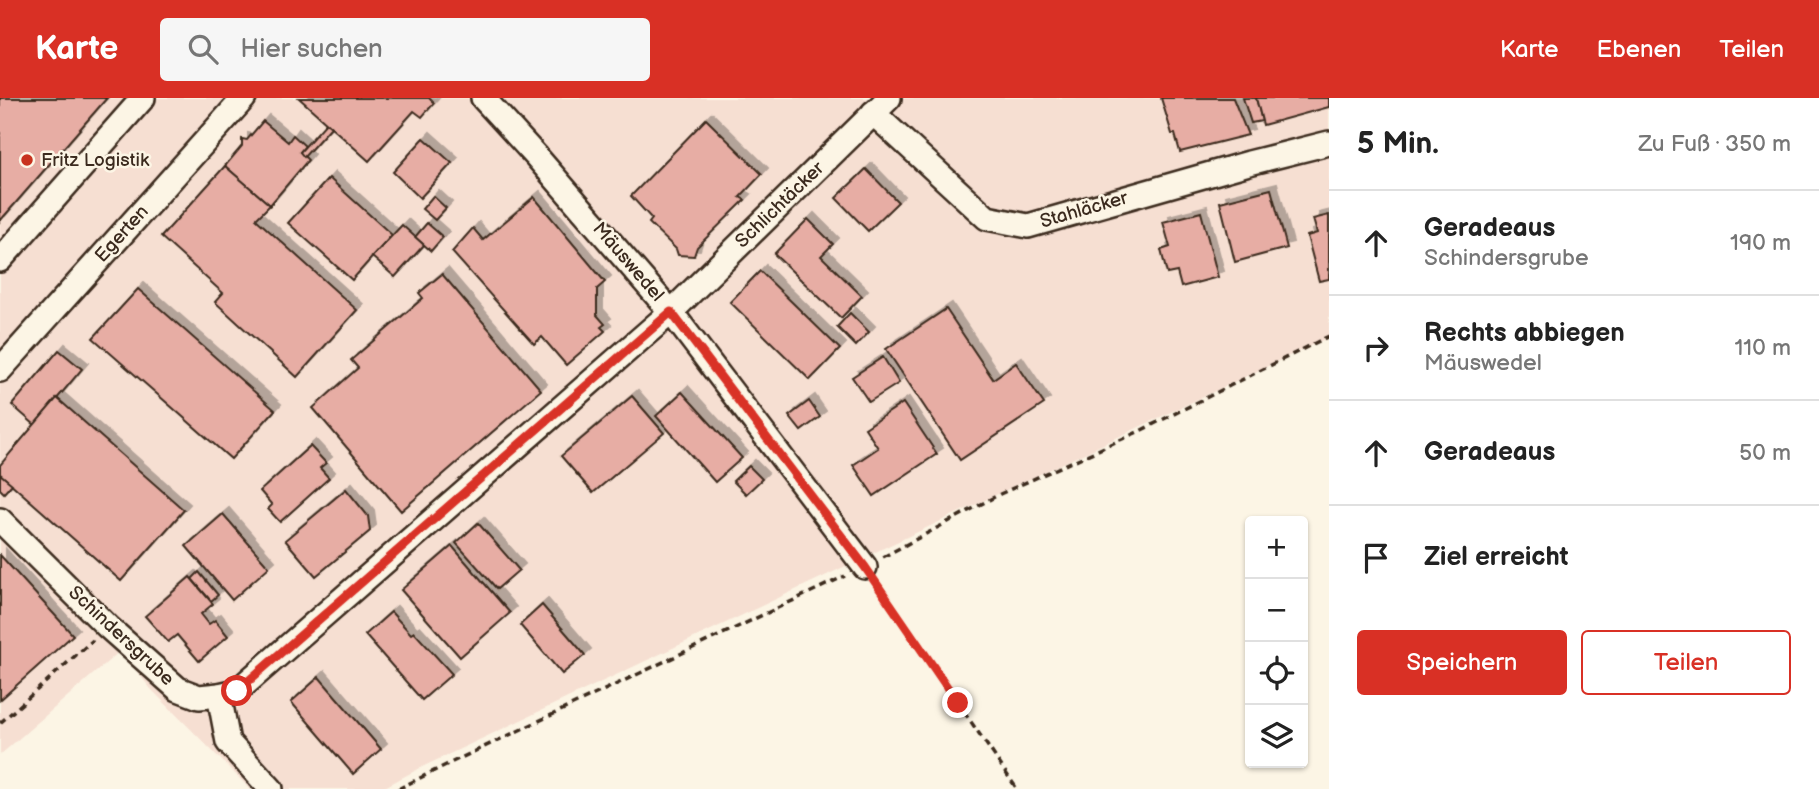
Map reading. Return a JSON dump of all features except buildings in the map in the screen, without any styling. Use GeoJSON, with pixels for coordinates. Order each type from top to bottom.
{"type":"FeatureCollection","features":[{"type":"Feature","properties":{"kind":"street"},"geometry":{"type":"LineString","coordinates":[[0,260],[143,98]]}},
{"type":"Feature","properties":{"kind":"street","name":"Egerten"},"geometry":{"type":"LineString","coordinates":[[0,370],[244,98]]}},
{"type":"Feature","properties":{"kind":"street","name":"Mäuswedel"},"geometry":{"type":"LineString","coordinates":[[483,98],[671,312],[865,567]]}},
{"type":"Feature","properties":{"kind":"street","name":"Schlichtäcker"},"geometry":{"type":"LineString","coordinates":[[671,312],[881,106]]}},
{"type":"Feature","properties":{"kind":"street","name":"Stahläcker"},"geometry":{"type":"LineString","coordinates":[[881,106],[987,218],[1028,226],[1329,143]]}},
{"type":"Feature","properties":{"kind":"street"},"geometry":{"type":"LineString","coordinates":[[271,789],[228,742],[219,695],[237,691],[671,312]]}},
{"type":"Feature","properties":{"kind":"street","name":"Schindersgrube"},"geometry":{"type":"LineString","coordinates":[[0,520],[108,627],[178,689],[199,696],[219,695]]}},
{"type":"Feature","properties":{"kind":"path"},"geometry":{"type":"LineString","coordinates":[[398,789],[865,567],[1000,494],[1140,431],[1329,336]]}},
{"type":"Feature","properties":{"kind":"path"},"geometry":{"type":"LineString","coordinates":[[865,567],[1017,789]]}},
{"type":"Feature","properties":{"kind":"path"},"geometry":{"type":"LineString","coordinates":[[0,723],[108,627]]}},
{"type":"Feature","properties":{"kind":"shaded area"},"geometry":{"type":"Polygon","coordinates":[[[0,98],[1329,98],[1329,337],[422,767],[381,789],[250,789],[151,689],[120,651],[0,755],[0,98]]]}},
{"type":"Feature","properties":{"kind":"place","name":"Fritz Logistik"},"geometry":{"type":"Point","coordinates":[27,160]}},
{"type":"Feature","properties":{"kind":"route"},"geometry":{"type":"LineString","coordinates":[[237,691],[671,312],[865,567],[958,703]]}}]}
